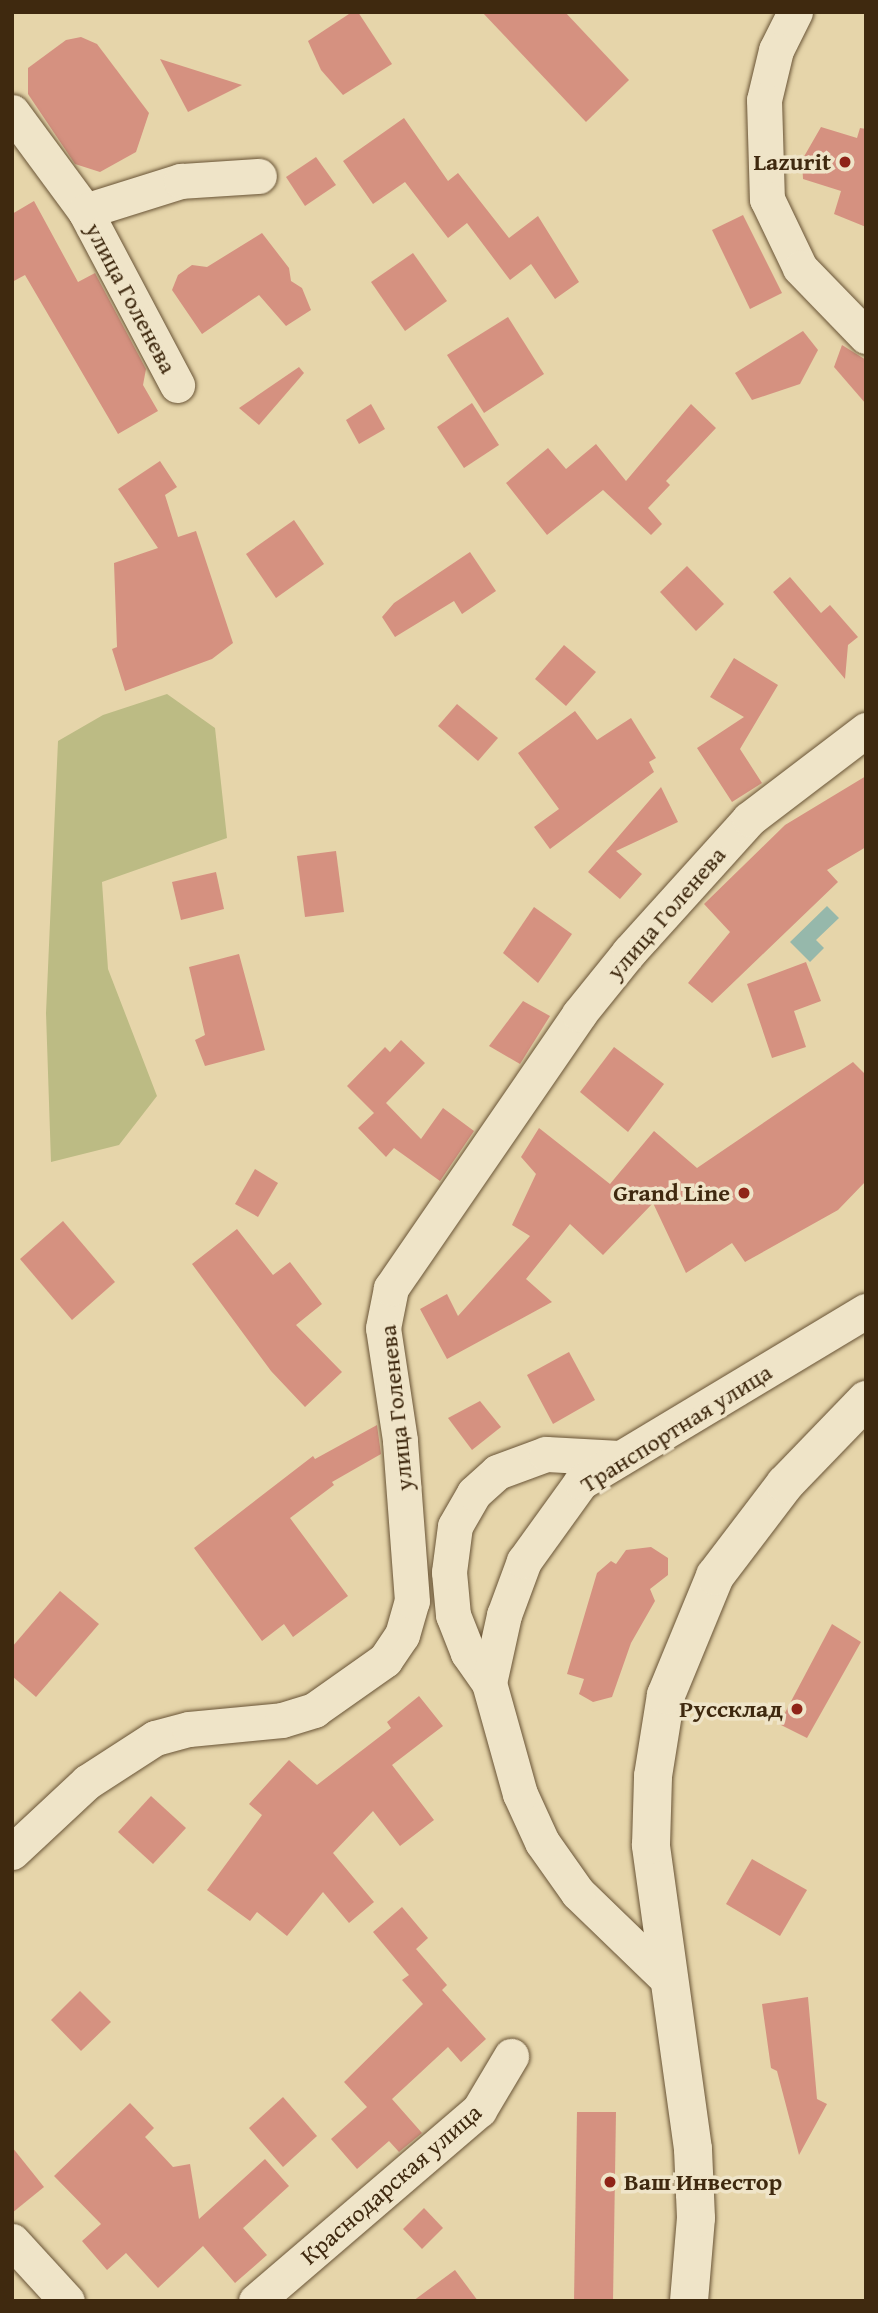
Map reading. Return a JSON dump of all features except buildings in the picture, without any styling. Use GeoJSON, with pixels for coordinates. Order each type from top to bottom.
{"type":"FeatureCollection","features":[{"type":"Feature","properties":{"kind":"main road"},"geometry":{"type":"LineString","coordinates":[[689,2301],[696,2218],[693,2149],[665,1977],[651,1845],[653,1776],[666,1695],[683,1646],[715,1576],[747,1530],[866,1400]]}},
{"type":"Feature","properties":{"kind":"street"},"geometry":{"type":"LineString","coordinates":[[795,12],[776,50],[764,100],[768,199],[800,268],[866,336]]}},
{"type":"Feature","properties":{"kind":"street","name":"улица Голенева"},"geometry":{"type":"LineString","coordinates":[[12,113],[85,211],[177,385]]}},
{"type":"Feature","properties":{"kind":"street","name":"улица Голенева"},"geometry":{"type":"LineString","coordinates":[[85,211],[181,181],[260,176]]}},
{"type":"Feature","properties":{"kind":"street","name":"улица Голенева"},"geometry":{"type":"LineString","coordinates":[[12,1852],[87,1782],[155,1738],[189,1728],[282,1720],[314,1710],[354,1685],[384,1660],[402,1635],[412,1601],[411,1564],[383,1328],[400,1272],[629,952],[749,819],[866,730]]}},
{"type":"Feature","properties":{"kind":"street","name":"Транспортная улица"},"geometry":{"type":"LineString","coordinates":[[665,1977],[578,1894],[542,1842],[520,1794],[489,1683],[504,1615],[524,1561],[581,1482],[866,1311]]}},
{"type":"Feature","properties":{"kind":"street"},"geometry":{"type":"LineString","coordinates":[[411,1564],[455,1525],[474,1493],[496,1472],[546,1454],[620,1458]]}},
{"type":"Feature","properties":{"kind":"street"},"geometry":{"type":"LineString","coordinates":[[455,1525],[449,1572],[453,1615],[468,1653],[489,1683]]}},
{"type":"Feature","properties":{"kind":"street","name":"Краснодарская улица"},"geometry":{"type":"LineString","coordinates":[[256,2301],[479,2110],[511,2056]]}},
{"type":"Feature","properties":{"kind":"street"},"geometry":{"type":"LineString","coordinates":[[12,2241],[67,2301]]}},
{"type":"Feature","properties":{"kind":"shaded area"},"geometry":{"type":"Polygon","coordinates":[[[167,694],[215,728],[227,838],[102,882],[108,969],[157,1096],[119,1145],[51,1162],[46,1013],[58,741],[103,715],[167,694]]]}},
{"type":"Feature","properties":{"kind":"shaded area"},"geometry":{"type":"Polygon","coordinates":[[[827,906],[839,918],[816,940],[824,948],[810,962],[790,942],[827,906]]]}},
{"type":"Feature","properties":{"kind":"place","name":"Lazurit"},"geometry":{"type":"Point","coordinates":[845,162]}},
{"type":"Feature","properties":{"kind":"place","name":"Grand Line"},"geometry":{"type":"Point","coordinates":[744,1193]}},
{"type":"Feature","properties":{"kind":"place","name":"Руссклад"},"geometry":{"type":"Point","coordinates":[797,1709]}},
{"type":"Feature","properties":{"kind":"place","name":"Ваш Инвестор"},"geometry":{"type":"Point","coordinates":[610,2182]}}]}
